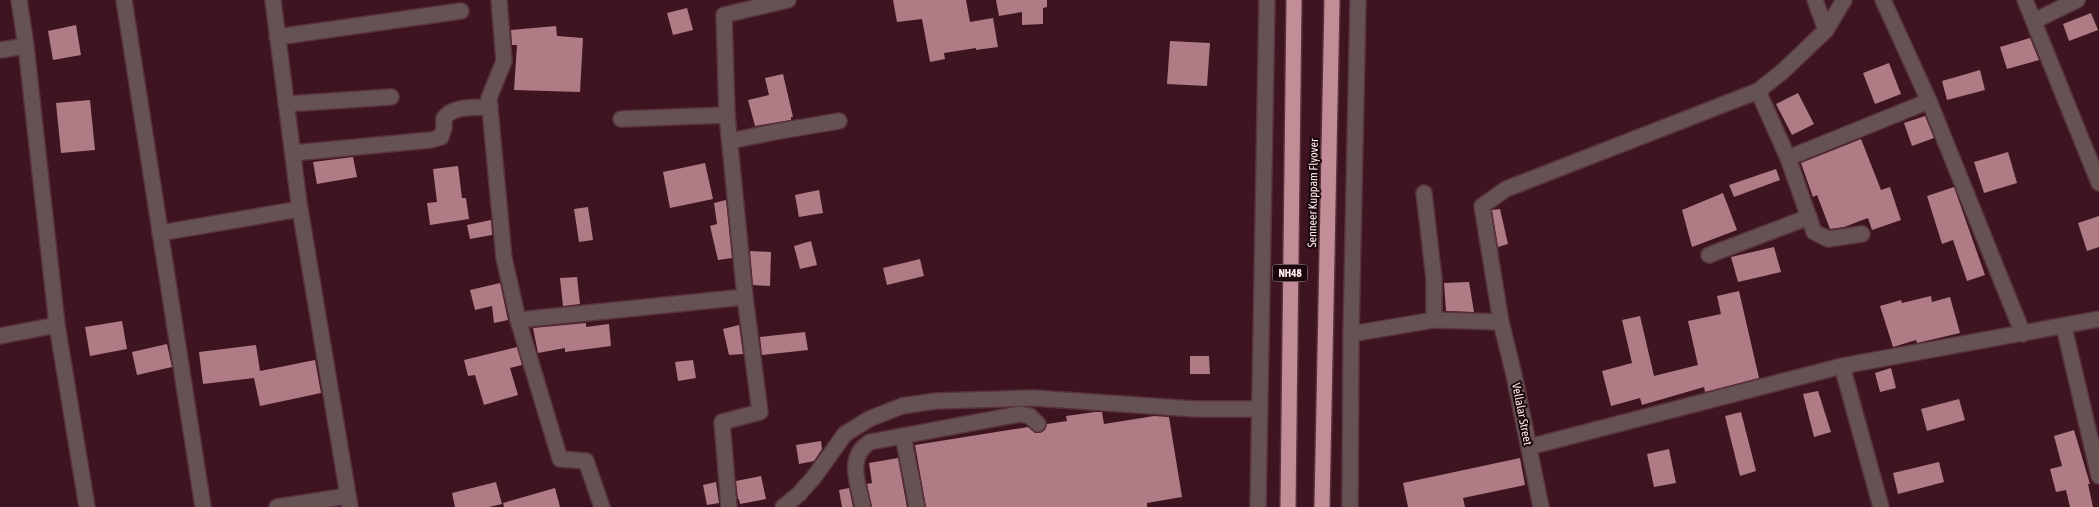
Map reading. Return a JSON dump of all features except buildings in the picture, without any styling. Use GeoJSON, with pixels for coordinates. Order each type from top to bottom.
{"type":"FeatureCollection","features":[{"type":"Feature","properties":{"kind":"highway","name":"Senneer Kuppam Flyover"},"geometry":{"type":"LineString","coordinates":[[1288,507],[1294,0]]}},
{"type":"Feature","properties":{"kind":"highway","name":"Senneer Kuppam Flyover"},"geometry":{"type":"LineString","coordinates":[[1322,507],[1332,0]]}},
{"type":"Feature","properties":{"kind":"street"},"geometry":{"type":"LineString","coordinates":[[19,0],[26,46],[57,325],[87,507]]}},
{"type":"Feature","properties":{"kind":"street"},"geometry":{"type":"LineString","coordinates":[[124,0],[204,507]]}},
{"type":"Feature","properties":{"kind":"street"},"geometry":{"type":"LineString","coordinates":[[273,0],[300,209],[349,502],[278,507]]}},
{"type":"Feature","properties":{"kind":"street"},"geometry":{"type":"LineString","coordinates":[[499,0],[504,61],[490,98],[490,107],[504,258],[518,320],[560,459],[586,461],[602,507]]}},
{"type":"Feature","properties":{"kind":"street"},"geometry":{"type":"LineString","coordinates":[[729,507],[722,422],[760,412],[745,297],[727,115],[724,15],[788,0]]}},
{"type":"Feature","properties":{"kind":"street"},"geometry":{"type":"LineString","coordinates":[[1258,507],[1267,0]]}},
{"type":"Feature","properties":{"kind":"street"},"geometry":{"type":"LineString","coordinates":[[1350,507],[1351,334],[1358,0]]}},
{"type":"Feature","properties":{"kind":"street"},"geometry":{"type":"LineString","coordinates":[[1815,0],[1826,30]]}},
{"type":"Feature","properties":{"kind":"street"},"geometry":{"type":"LineString","coordinates":[[1844,0],[1826,30],[1782,72],[1758,91],[1788,158],[1814,232],[1828,238],[1862,234]]}},
{"type":"Feature","properties":{"kind":"street"},"geometry":{"type":"LineString","coordinates":[[1882,0],[1929,101],[2023,334]]}},
{"type":"Feature","properties":{"kind":"street"},"geometry":{"type":"LineString","coordinates":[[2025,0],[2099,184]]}},
{"type":"Feature","properties":{"kind":"street"},"geometry":{"type":"LineString","coordinates":[[2034,21],[2077,0]]}},
{"type":"Feature","properties":{"kind":"street"},"geometry":{"type":"LineString","coordinates":[[277,37],[462,11]]}},
{"type":"Feature","properties":{"kind":"street"},"geometry":{"type":"LineString","coordinates":[[0,50],[26,46]]}},
{"type":"Feature","properties":{"kind":"street","name":"Vellalar Street"},"geometry":{"type":"LineString","coordinates":[[1541,507],[1501,322],[1482,206],[1506,189],[1758,91]]}},
{"type":"Feature","properties":{"kind":"street"},"geometry":{"type":"LineString","coordinates":[[286,104],[391,97]]}},
{"type":"Feature","properties":{"kind":"street"},"geometry":{"type":"LineString","coordinates":[[1788,158],[1929,101]]}},
{"type":"Feature","properties":{"kind":"street"},"geometry":{"type":"LineString","coordinates":[[293,153],[431,140],[441,136],[444,128],[444,118],[449,112],[461,109],[490,107]]}},
{"type":"Feature","properties":{"kind":"street"},"geometry":{"type":"LineString","coordinates":[[621,119],[727,115]]}},
{"type":"Feature","properties":{"kind":"street"},"geometry":{"type":"LineString","coordinates":[[730,142],[838,121]]}},
{"type":"Feature","properties":{"kind":"street"},"geometry":{"type":"LineString","coordinates":[[1424,193],[1434,279],[1434,320]]}},
{"type":"Feature","properties":{"kind":"street"},"geometry":{"type":"LineString","coordinates":[[160,233],[300,209]]}},
{"type":"Feature","properties":{"kind":"street"},"geometry":{"type":"LineString","coordinates":[[1709,255],[1809,217]]}},
{"type":"Feature","properties":{"kind":"street"},"geometry":{"type":"LineString","coordinates":[[518,320],[745,297]]}},
{"type":"Feature","properties":{"kind":"street"},"geometry":{"type":"LineString","coordinates":[[1529,447],[1842,366],[2064,327],[2099,319]]}},
{"type":"Feature","properties":{"kind":"street"},"geometry":{"type":"LineString","coordinates":[[1351,334],[1434,320],[1501,322]]}},
{"type":"Feature","properties":{"kind":"street"},"geometry":{"type":"LineString","coordinates":[[0,336],[57,325]]}},
{"type":"Feature","properties":{"kind":"street"},"geometry":{"type":"LineString","coordinates":[[2064,327],[2099,476]]}},
{"type":"Feature","properties":{"kind":"street"},"geometry":{"type":"LineString","coordinates":[[1842,366],[1881,507]]}},
{"type":"Feature","properties":{"kind":"street"},"geometry":{"type":"LineString","coordinates":[[783,507],[799,494],[814,477],[845,434],[869,419],[902,406],[936,400],[1034,398],[1195,409],[1259,409]]}},
{"type":"Feature","properties":{"kind":"street"},"geometry":{"type":"LineString","coordinates":[[862,507],[855,468],[856,458],[861,447],[870,442],[1020,414],[1030,416],[1038,424]]}},
{"type":"Feature","properties":{"kind":"street"},"geometry":{"type":"LineString","coordinates":[[903,436],[918,507]]}}]}
